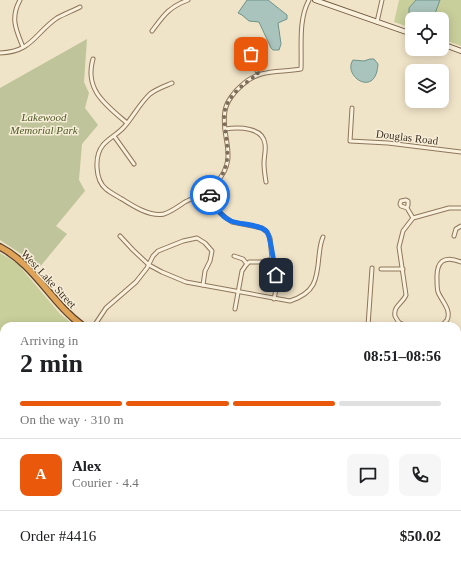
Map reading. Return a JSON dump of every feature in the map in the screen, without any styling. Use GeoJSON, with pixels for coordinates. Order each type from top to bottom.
{"type":"FeatureCollection","features":[{"type":"Feature","properties":{"kind":"highway","name":"West Lake Street"},"geometry":{"type":"LineString","coordinates":[[0,247],[22,261],[57,302],[77,322]]}},
{"type":"Feature","properties":{"kind":"main road"},"geometry":{"type":"LineString","coordinates":[[315,0],[405,32]]}},
{"type":"Feature","properties":{"kind":"main road"},"geometry":{"type":"LineString","coordinates":[[449,47],[461,51]]}},
{"type":"Feature","properties":{"kind":"street"},"geometry":{"type":"LineString","coordinates":[[20,0],[15,15],[14,26],[22,47]]}},
{"type":"Feature","properties":{"kind":"street"},"geometry":{"type":"LineString","coordinates":[[152,31],[164,14],[174,6],[188,0]]}},
{"type":"Feature","properties":{"kind":"street"},"geometry":{"type":"LineString","coordinates":[[172,83],[151,94],[127,123],[103,145],[99,152],[97,172],[106,189],[145,211],[156,214],[165,214],[207,190],[219,179],[227,163],[228,148],[225,129],[225,110],[230,99],[241,85],[258,74],[272,71],[301,69],[302,27],[309,0]]}},
{"type":"Feature","properties":{"kind":"street"},"geometry":{"type":"LineString","coordinates":[[377,22],[381,0]]}},
{"type":"Feature","properties":{"kind":"street"},"geometry":{"type":"LineString","coordinates":[[0,53],[7,53],[33,42],[57,18],[80,7]]}},
{"type":"Feature","properties":{"kind":"street"},"geometry":{"type":"LineString","coordinates":[[244,45],[251,54],[258,74]]}},
{"type":"Feature","properties":{"kind":"street"},"geometry":{"type":"LineString","coordinates":[[93,59],[91,66],[91,81],[94,90],[104,102],[127,123]]}},
{"type":"Feature","properties":{"kind":"street","name":"Douglas Road"},"geometry":{"type":"LineString","coordinates":[[352,108],[350,141],[388,143],[461,152]]}},
{"type":"Feature","properties":{"kind":"street"},"geometry":{"type":"LineString","coordinates":[[225,129],[235,127],[254,130],[263,138],[266,147],[264,163],[266,182]]}},
{"type":"Feature","properties":{"kind":"street"},"geometry":{"type":"LineString","coordinates":[[114,136],[134,164]]}},
{"type":"Feature","properties":{"kind":"street"},"geometry":{"type":"LineString","coordinates":[[207,190],[219,212],[232,222],[262,228],[267,232],[270,238],[272,259],[278,280],[274,299]]}},
{"type":"Feature","properties":{"kind":"street"},"geometry":{"type":"LineString","coordinates":[[407,208],[413,218]]}},
{"type":"Feature","properties":{"kind":"street"},"geometry":{"type":"LineString","coordinates":[[399,322],[395,318],[396,308],[405,299],[406,287],[400,254],[400,240],[403,231],[413,218],[449,208],[461,208]]}},
{"type":"Feature","properties":{"kind":"street"},"geometry":{"type":"LineString","coordinates":[[454,236],[456,229],[461,226]]}},
{"type":"Feature","properties":{"kind":"street"},"geometry":{"type":"LineString","coordinates":[[120,236],[149,265],[186,282],[290,301],[296,299],[312,288],[315,282],[320,244],[323,238]]}},
{"type":"Feature","properties":{"kind":"street"},"geometry":{"type":"LineString","coordinates":[[97,322],[106,308],[136,282],[158,251],[183,241],[197,238],[205,243],[212,251],[210,261],[205,271],[203,284]]}},
{"type":"Feature","properties":{"kind":"street"},"geometry":{"type":"LineString","coordinates":[[234,256],[243,259],[247,264]]}},
{"type":"Feature","properties":{"kind":"street"},"geometry":{"type":"LineString","coordinates":[[236,309],[242,271],[247,264],[249,262],[262,262],[272,259]]}},
{"type":"Feature","properties":{"kind":"street"},"geometry":{"type":"LineString","coordinates":[[445,322],[448,315],[447,308],[438,291],[437,270],[440,263],[446,260],[453,259],[461,262]]}},
{"type":"Feature","properties":{"kind":"street"},"geometry":{"type":"LineString","coordinates":[[368,322],[372,268]]}},
{"type":"Feature","properties":{"kind":"street"},"geometry":{"type":"LineString","coordinates":[[381,269],[403,269]]}},
{"type":"Feature","properties":{"kind":"green space"},"geometry":{"type":"Polygon","coordinates":[[[399,0],[461,0],[461,46],[449,42],[449,12],[405,12],[405,26],[394,22],[399,0]]]}},
{"type":"Feature","properties":{"kind":"green space","name":"Lakewood Memorial Park"},"geometry":{"type":"Polygon","coordinates":[[[87,39],[84,82],[89,93],[85,108],[98,125],[82,144],[79,180],[85,191],[56,226],[67,234],[39,268],[23,255],[0,240],[0,88],[87,39]]]}},
{"type":"Feature","properties":{"kind":"green space"},"geometry":{"type":"Polygon","coordinates":[[[0,253],[17,263],[60,314],[70,322],[0,322],[0,253]]]}},
{"type":"Feature","properties":{"kind":"water"},"geometry":{"type":"Polygon","coordinates":[[[247,0],[268,0],[287,15],[287,19],[278,23],[281,44],[279,50],[273,50],[271,48],[259,22],[249,21],[238,13],[247,0]]]}},
{"type":"Feature","properties":{"kind":"water"},"geometry":{"type":"Polygon","coordinates":[[[416,0],[440,0],[436,12],[409,12],[409,8],[416,0]]]}},
{"type":"Feature","properties":{"kind":"water"},"geometry":{"type":"Polygon","coordinates":[[[374,59],[378,64],[376,75],[372,80],[366,82],[361,81],[356,78],[352,72],[351,66],[353,60],[364,61],[374,59]]]}},
{"type":"Feature","properties":{"kind":"way so far"},"geometry":{"type":"LineString","coordinates":[[210,195],[207,190],[222,176],[228,158],[224,120],[225,110],[230,99],[241,85],[258,74],[251,54]]}},
{"type":"Feature","properties":{"kind":"route"},"geometry":{"type":"LineString","coordinates":[[210,195],[219,212],[232,222],[262,228],[267,232],[270,238],[272,259],[276,275]]}}]}
